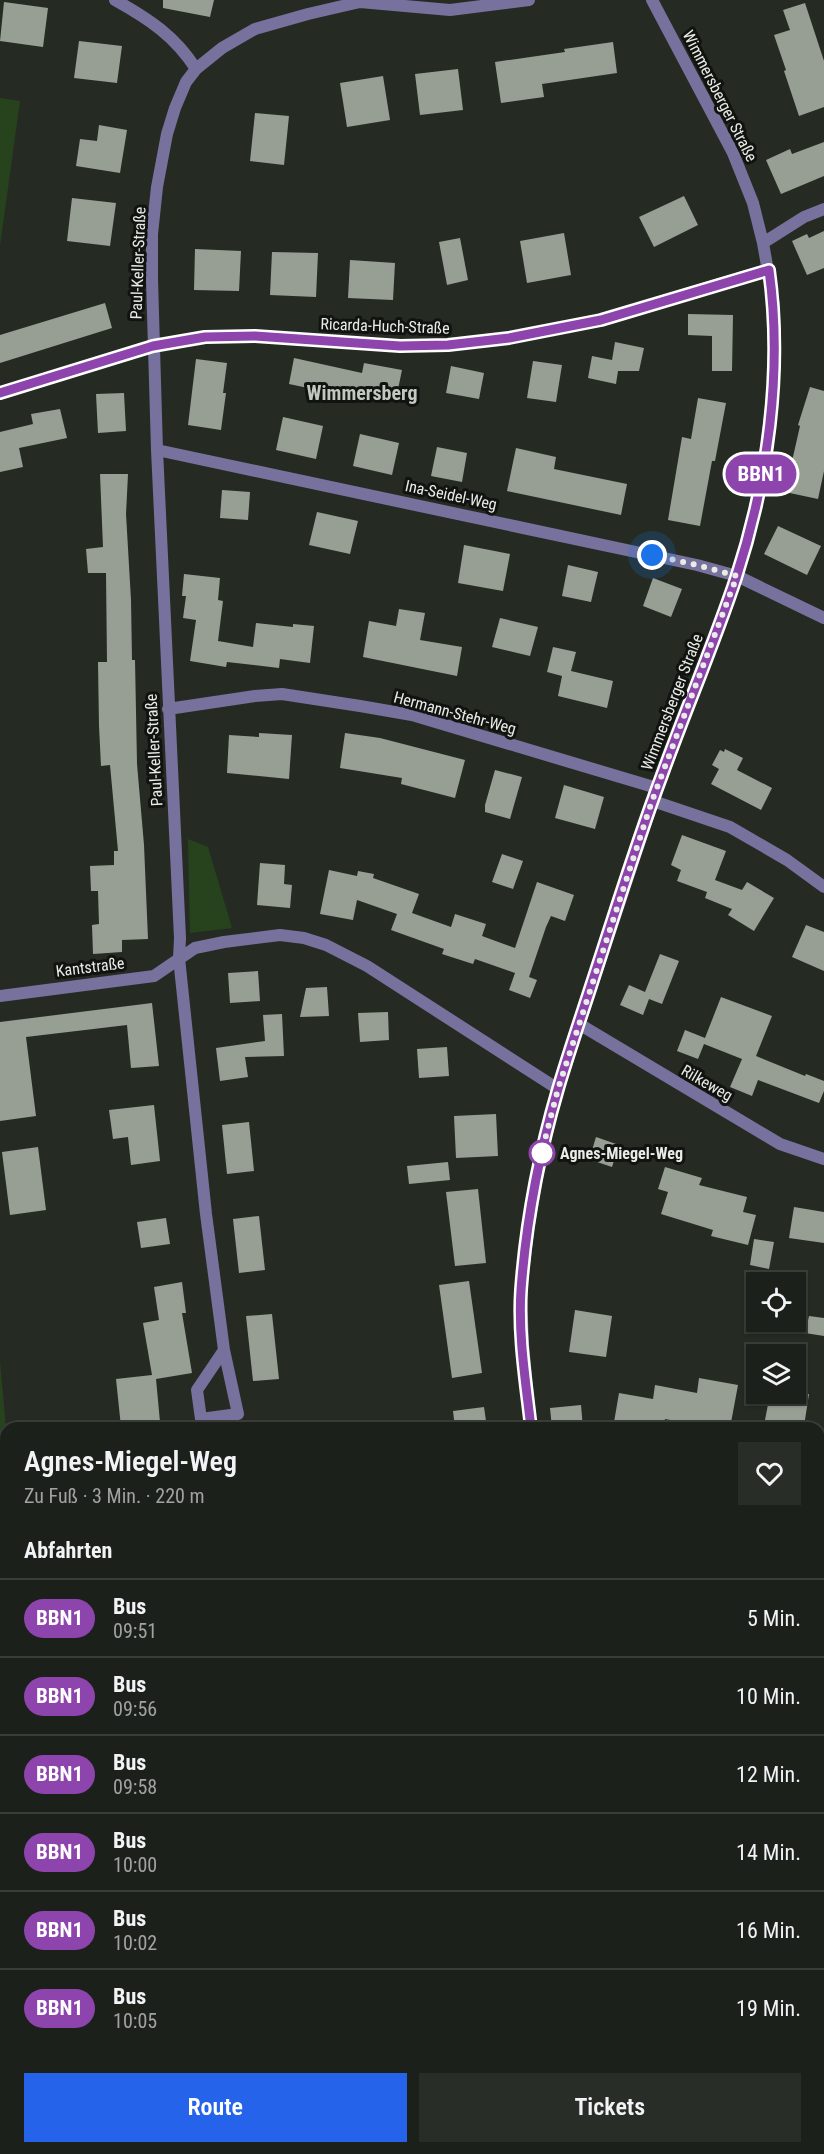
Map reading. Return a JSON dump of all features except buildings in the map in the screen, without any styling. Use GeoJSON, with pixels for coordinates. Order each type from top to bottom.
{"type":"FeatureCollection","features":[{"type":"Feature","properties":{"kind":"street"},"geometry":{"type":"LineString","coordinates":[[115,0],[146,17],[183,48],[196,69]]}},
{"type":"Feature","properties":{"kind":"street","name":"Paul-Keller-Straße"},"geometry":{"type":"LineString","coordinates":[[178,958],[180,938],[153,346],[152,234],[157,187],[167,134],[175,108],[186,82],[196,69],[222,48],[255,29],[360,2],[450,10],[529,0]]}},
{"type":"Feature","properties":{"kind":"street","name":"Wimmersberger Straße"},"geometry":{"type":"LineString","coordinates":[[530,1422],[523,1345],[521,1292],[528,1230],[541,1155],[558,1089],[655,795],[737,576],[754,513],[766,451],[773,390],[776,351],[775,319],[769,270],[753,203],[733,153],[652,0]]}},
{"type":"Feature","properties":{"kind":"street"},"geometry":{"type":"LineString","coordinates":[[763,243],[804,217],[824,209]]}},
{"type":"Feature","properties":{"kind":"street","name":"Ricarda-Huch-Straße"},"geometry":{"type":"LineString","coordinates":[[0,393],[153,346],[205,337],[255,336],[400,346],[448,345],[509,338],[601,320],[769,270]]}},
{"type":"Feature","properties":{"kind":"street","name":"Ina-Seidel-Weg"},"geometry":{"type":"LineString","coordinates":[[157,450],[697,565],[737,576],[824,618]]}},
{"type":"Feature","properties":{"kind":"street","name":"Hermann-Stehr-Weg"},"geometry":{"type":"LineString","coordinates":[[168,709],[282,694],[412,715],[655,795],[730,827],[787,860],[824,887]]}},
{"type":"Feature","properties":{"kind":"street"},"geometry":{"type":"LineString","coordinates":[[202,1422],[238,1414],[224,1350],[206,1214],[178,958],[195,948],[280,935],[304,938],[326,945],[367,966],[558,1089]]}},
{"type":"Feature","properties":{"kind":"street","name":"Kantstraße"},"geometry":{"type":"LineString","coordinates":[[0,996],[154,976],[178,958]]}},
{"type":"Feature","properties":{"kind":"street","name":"Rilkeweg"},"geometry":{"type":"LineString","coordinates":[[579,1024],[780,1144],[824,1160]]}},
{"type":"Feature","properties":{"kind":"street"},"geometry":{"type":"LineString","coordinates":[[198,1422],[197,1390],[224,1350]]}},
{"type":"Feature","properties":{"kind":"green space"},"geometry":{"type":"Polygon","coordinates":[[[0,98],[20,101],[0,246],[0,98]]]}},
{"type":"Feature","properties":{"kind":"green space"},"geometry":{"type":"Polygon","coordinates":[[[188,839],[208,847],[232,928],[190,933],[188,839]]]}},
{"type":"Feature","properties":{"kind":"green space"},"geometry":{"type":"Polygon","coordinates":[[[0,1362],[5,1422],[0,1422],[0,1362]]]}},
{"type":"Feature","properties":{"kind":"bus line","name":"BBN1"},"geometry":{"type":"LineString","coordinates":[[0,393],[153,346],[205,337],[255,336],[400,346],[448,345],[509,338],[601,320],[769,270],[774,305],[776,351],[766,451],[754,513],[723,617],[657,788],[623,890],[558,1089],[541,1155],[528,1230],[521,1292],[523,1345],[530,1422]]}},
{"type":"Feature","properties":{"kind":"place","name":"Agnes-Miegel-Weg"},"geometry":{"type":"Point","coordinates":[542,1153]}},
{"type":"Feature","properties":{"kind":"district","name":"Wimmersberg"},"geometry":{"type":"Point","coordinates":[362,393]}},
{"type":"Feature","properties":{"kind":"route"},"geometry":{"type":"LineString","coordinates":[[542,1153],[541,1155],[558,1089],[652,801],[737,576],[652,555]]}}]}
